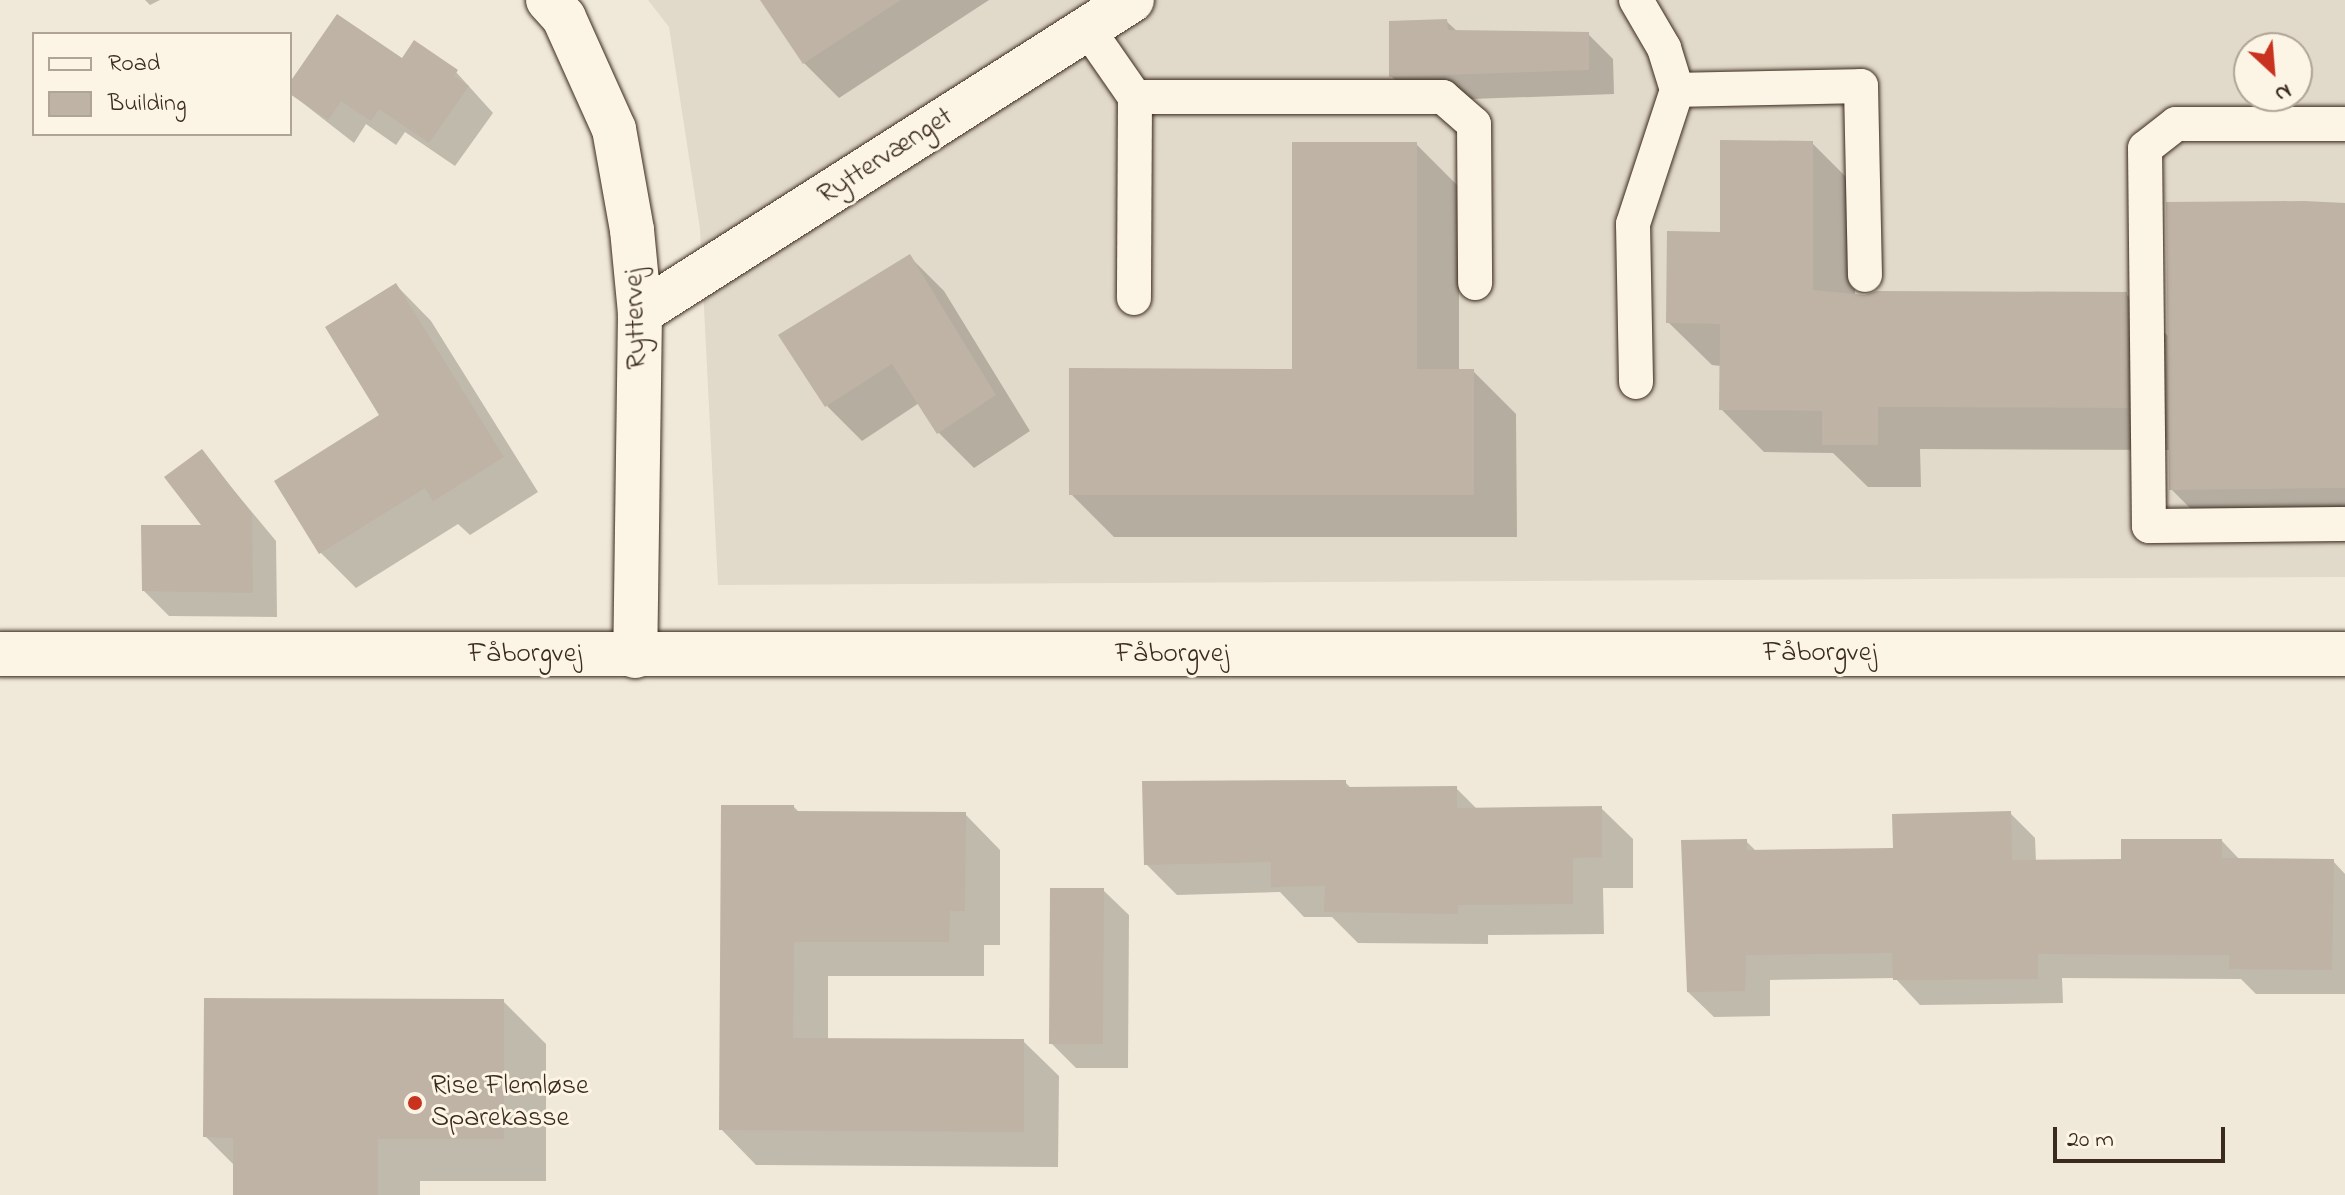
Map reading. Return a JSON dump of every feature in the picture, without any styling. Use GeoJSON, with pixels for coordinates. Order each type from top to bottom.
{"type":"FeatureCollection","features":[{"type":"Feature","properties":{"kind":"street","name":"Ryttervej"},"geometry":{"type":"LineString","coordinates":[[548,0],[564,18],[614,129],[640,313],[635,656]]}},
{"type":"Feature","properties":{"kind":"street","name":"Ryttervænget"},"geometry":{"type":"LineString","coordinates":[[640,313],[1132,0]]}},
{"type":"Feature","properties":{"kind":"street","name":"Fåborgvej"},"geometry":{"type":"LineString","coordinates":[[0,654],[2345,654]]}},
{"type":"Feature","properties":{"kind":"lane"},"geometry":{"type":"LineString","coordinates":[[1636,0],[1664,48],[1677,90],[1633,224],[1636,382]]}},
{"type":"Feature","properties":{"kind":"lane"},"geometry":{"type":"LineString","coordinates":[[1087,28],[1135,97],[1134,298]]}},
{"type":"Feature","properties":{"kind":"lane"},"geometry":{"type":"LineString","coordinates":[[1677,90],[1861,86],[1865,275]]}},
{"type":"Feature","properties":{"kind":"lane"},"geometry":{"type":"LineString","coordinates":[[1135,97],[1443,97],[1474,124],[1475,283]]}},
{"type":"Feature","properties":{"kind":"lane"},"geometry":{"type":"LineString","coordinates":[[2345,124],[2176,124],[2145,148],[2149,526],[2345,524]]}},
{"type":"Feature","properties":{"kind":"shaded area"},"geometry":{"type":"Polygon","coordinates":[[[648,0],[2345,0],[2345,577],[718,585],[700,229],[669,27],[648,0]]]}},
{"type":"Feature","properties":{"kind":"building"},"geometry":{"type":"Polygon","coordinates":[[[760,0],[901,0],[803,64],[760,0]]]}},
{"type":"Feature","properties":{"kind":"building"},"geometry":{"type":"Polygon","coordinates":[[[337,14],[402,58],[414,40],[458,70],[454,76],[469,86],[429,143],[379,109],[371,121],[341,101],[328,120],[292,95],[292,79],[337,14]]]}},
{"type":"Feature","properties":{"kind":"building"},"geometry":{"type":"Polygon","coordinates":[[[1447,19],[1448,30],[1589,32],[1589,70],[1389,77],[1389,21],[1447,19]]]}},
{"type":"Feature","properties":{"kind":"building"},"geometry":{"type":"Polygon","coordinates":[[[1720,140],[1813,141],[1813,290],[1865,295],[1877,291],[2127,292],[2128,408],[1878,407],[1878,445],[1822,445],[1822,411],[1719,410],[1720,324],[1666,323],[1667,231],[1720,232],[1720,140]]]}},
{"type":"Feature","properties":{"kind":"building"},"geometry":{"type":"Polygon","coordinates":[[[1292,142],[1417,142],[1417,369],[1474,369],[1474,495],[1069,495],[1069,368],[1292,369],[1292,142]]]}},
{"type":"Feature","properties":{"kind":"building"},"geometry":{"type":"Polygon","coordinates":[[[2166,202],[2345,203],[2345,488],[2169,490],[2166,202]]]}},
{"type":"Feature","properties":{"kind":"building"},"geometry":{"type":"Polygon","coordinates":[[[910,254],[996,395],[937,434],[892,364],[825,407],[778,335],[910,254]]]}},
{"type":"Feature","properties":{"kind":"building"},"geometry":{"type":"Polygon","coordinates":[[[396,283],[504,457],[433,501],[425,488],[319,554],[274,481],[379,415],[325,327],[396,283]]]}},
{"type":"Feature","properties":{"kind":"building"},"geometry":{"type":"Polygon","coordinates":[[[202,449],[252,514],[253,593],[142,591],[141,525],[201,525],[164,477],[202,449]]]}},
{"type":"Feature","properties":{"kind":"building"},"geometry":{"type":"Polygon","coordinates":[[[1346,780],[1346,787],[1457,786],[1457,808],[1602,806],[1602,857],[1573,858],[1573,904],[1458,905],[1458,914],[1324,912],[1325,886],[1271,887],[1271,862],[1144,865],[1142,781],[1346,780]]]}},
{"type":"Feature","properties":{"kind":"building"},"geometry":{"type":"Polygon","coordinates":[[[721,805],[794,805],[794,811],[966,812],[965,911],[950,911],[949,942],[794,942],[793,1038],[1024,1039],[1024,1132],[719,1130],[721,805]]]}},
{"type":"Feature","properties":{"kind":"building"},"geometry":{"type":"Polygon","coordinates":[[[2011,811],[2012,860],[2121,859],[2121,839],[2222,839],[2222,858],[2334,859],[2332,970],[2229,969],[2229,955],[2038,954],[2038,979],[1893,980],[1892,953],[1746,955],[1745,991],[1687,992],[1681,840],[1747,839],[1747,850],[1893,848],[1892,814],[2011,811]]]}},
{"type":"Feature","properties":{"kind":"building"},"geometry":{"type":"Polygon","coordinates":[[[1050,888],[1104,888],[1103,1044],[1049,1044],[1050,888]]]}},
{"type":"Feature","properties":{"kind":"building"},"geometry":{"type":"Polygon","coordinates":[[[204,998],[504,999],[504,1139],[378,1139],[378,1195],[233,1195],[233,1138],[203,1137],[204,998]]]}},
{"type":"Feature","properties":{"kind":"place","name":"Rise Flemløse Sparekasse"},"geometry":{"type":"Point","coordinates":[415,1103]}}]}
